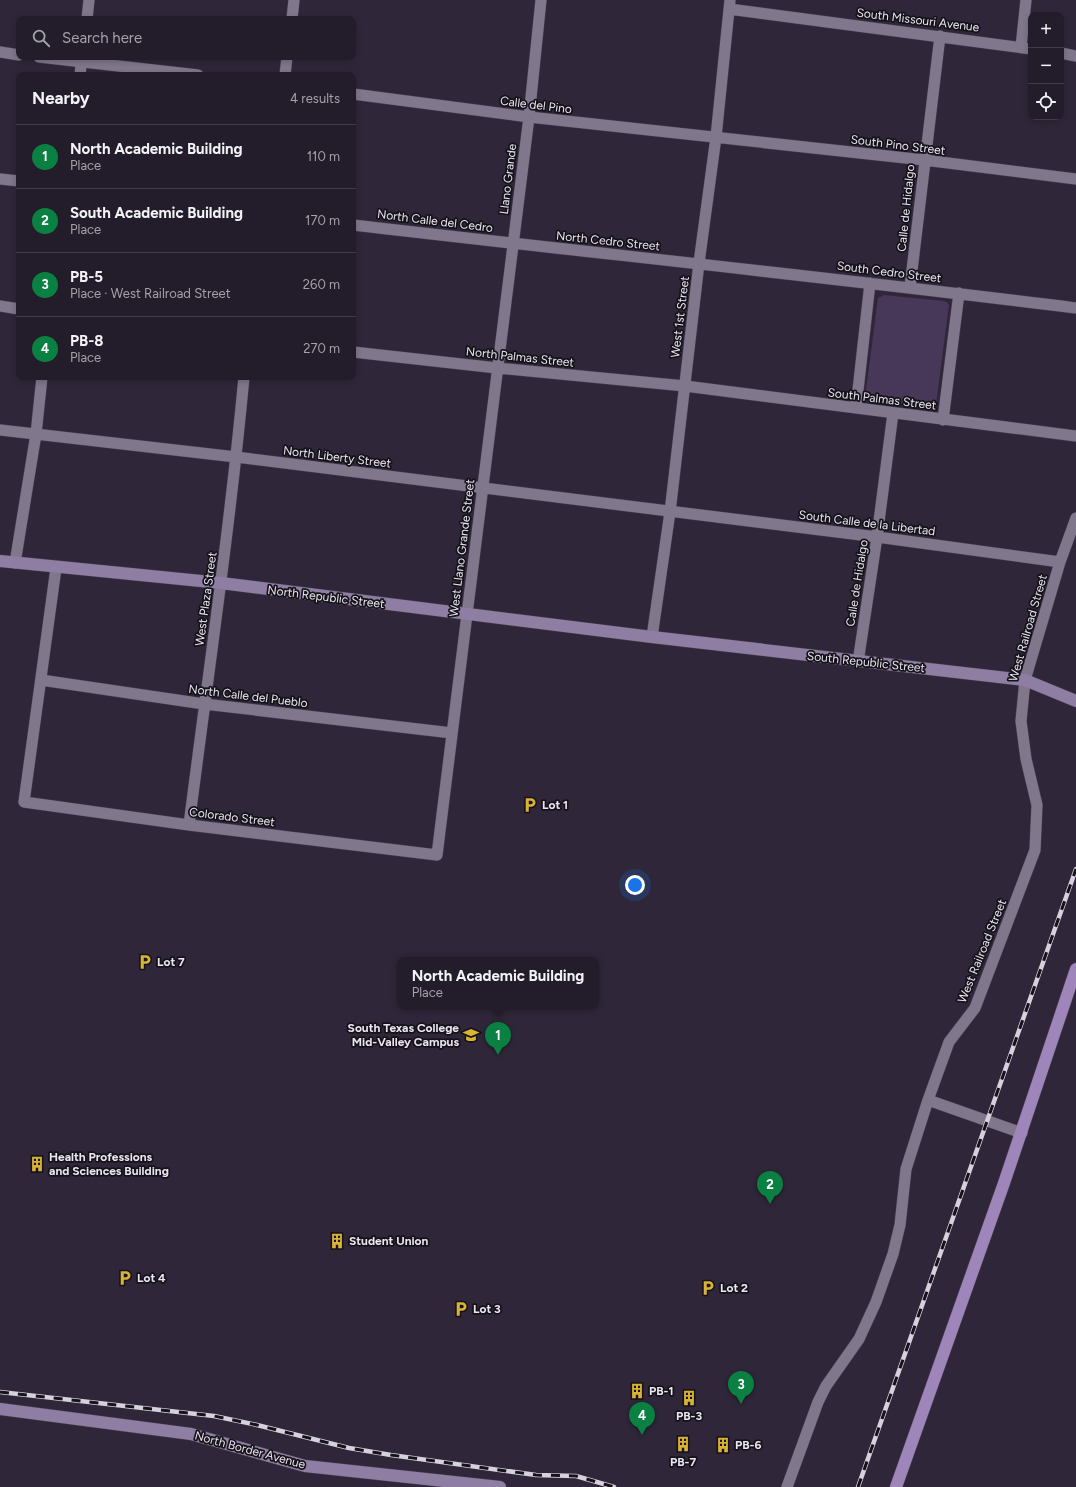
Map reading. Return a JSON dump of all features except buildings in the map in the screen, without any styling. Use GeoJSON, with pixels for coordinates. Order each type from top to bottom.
{"type":"FeatureCollection","features":[{"type":"Feature","properties":{"kind":"main road"},"geometry":{"type":"LineString","coordinates":[[896,1487],[1022,1133],[1076,970]]}},
{"type":"Feature","properties":{"kind":"street"},"geometry":{"type":"LineString","coordinates":[[87,16],[89,0]]}},
{"type":"Feature","properties":{"kind":"street"},"geometry":{"type":"LineString","coordinates":[[292,16],[294,0]]}},
{"type":"Feature","properties":{"kind":"street"},"geometry":{"type":"LineString","coordinates":[[529,117],[542,0]]}},
{"type":"Feature","properties":{"kind":"street"},"geometry":{"type":"LineString","coordinates":[[1026,0],[1026,48]]}},
{"type":"Feature","properties":{"kind":"street","name":"South Missouri Avenue"},"geometry":{"type":"LineString","coordinates":[[730,5],[1026,48]]}},
{"type":"Feature","properties":{"kind":"street","name":"West 1st Street"},"geometry":{"type":"LineString","coordinates":[[652,637],[670,512],[699,264],[716,137],[730,5]]}},
{"type":"Feature","properties":{"kind":"street","name":"Calle de Hidalgo"},"geometry":{"type":"LineString","coordinates":[[910,287],[940,36]]}},
{"type":"Feature","properties":{"kind":"street"},"geometry":{"type":"LineString","coordinates":[[0,52],[16,55]]}},
{"type":"Feature","properties":{"kind":"street"},"geometry":{"type":"LineString","coordinates":[[1064,54],[1076,56]]}},
{"type":"Feature","properties":{"kind":"street"},"geometry":{"type":"LineString","coordinates":[[80,72],[82,60],[175,72]]}},
{"type":"Feature","properties":{"kind":"street"},"geometry":{"type":"LineString","coordinates":[[285,72],[287,60]]}},
{"type":"Feature","properties":{"kind":"street","name":"Calle del Pino"},"geometry":{"type":"LineString","coordinates":[[356,94],[529,117],[716,137]]}},
{"type":"Feature","properties":{"kind":"street","name":"Llano Grande"},"geometry":{"type":"LineString","coordinates":[[514,244],[529,117]]}},
{"type":"Feature","properties":{"kind":"street","name":"South Pino Street"},"geometry":{"type":"LineString","coordinates":[[716,137],[924,160],[1076,179]]}},
{"type":"Feature","properties":{"kind":"street"},"geometry":{"type":"LineString","coordinates":[[0,179],[16,181]]}},
{"type":"Feature","properties":{"kind":"street","name":"North Calle del Cedro"},"geometry":{"type":"LineString","coordinates":[[356,225],[514,244]]}},
{"type":"Feature","properties":{"kind":"street","name":"North Cedro Street"},"geometry":{"type":"LineString","coordinates":[[514,244],[699,264]]}},
{"type":"Feature","properties":{"kind":"street","name":"West Llano Grande Street"},"geometry":{"type":"LineString","coordinates":[[437,855],[497,368],[514,244]]}},
{"type":"Feature","properties":{"kind":"street","name":"South Cedro Street"},"geometry":{"type":"LineString","coordinates":[[699,264],[910,287],[1076,308]]}},
{"type":"Feature","properties":{"kind":"street"},"geometry":{"type":"LineString","coordinates":[[856,408],[870,283]]}},
{"type":"Feature","properties":{"kind":"street"},"geometry":{"type":"LineString","coordinates":[[943,420],[959,294]]}},
{"type":"Feature","properties":{"kind":"street"},"geometry":{"type":"LineString","coordinates":[[0,306],[16,308]]}},
{"type":"Feature","properties":{"kind":"street","name":"North Palmas Street"},"geometry":{"type":"LineString","coordinates":[[356,352],[497,368],[685,386]]}},
{"type":"Feature","properties":{"kind":"street"},"geometry":{"type":"LineString","coordinates":[[16,563],[36,434],[42,380]]}},
{"type":"Feature","properties":{"kind":"street","name":"West Plaza Street"},"geometry":{"type":"LineString","coordinates":[[189,825],[221,583],[244,380]]}},
{"type":"Feature","properties":{"kind":"street","name":"South Palmas Street"},"geometry":{"type":"LineString","coordinates":[[685,386],[1076,436]]}},
{"type":"Feature","properties":{"kind":"street","name":"Calle de Hidalgo"},"geometry":{"type":"LineString","coordinates":[[858,662],[878,537],[893,413]]}},
{"type":"Feature","properties":{"kind":"street","name":"North Liberty Street"},"geometry":{"type":"LineString","coordinates":[[0,430],[236,457],[670,512]]}},
{"type":"Feature","properties":{"kind":"street","name":"South Calle de la Libertad"},"geometry":{"type":"LineString","coordinates":[[670,512],[878,537],[1060,562]]}},
{"type":"Feature","properties":{"kind":"street","name":"West Railroad Street"},"geometry":{"type":"LineString","coordinates":[[787,1487],[818,1402],[826,1386],[859,1339],[876,1302],[893,1254],[900,1225],[906,1169],[928,1100],[949,1042],[975,1008],[1035,850],[1037,806],[1026,759],[1021,721],[1025,680],[1060,562],[1076,518]]}},
{"type":"Feature","properties":{"kind":"street","name":"North Republic Street"},"geometry":{"type":"LineString","coordinates":[[0,562],[221,583],[652,637]]}},
{"type":"Feature","properties":{"kind":"street"},"geometry":{"type":"LineString","coordinates":[[41,680],[56,568]]}},
{"type":"Feature","properties":{"kind":"street","name":"South Republic Street"},"geometry":{"type":"LineString","coordinates":[[652,637],[858,662],[1025,680],[1076,701]]}},
{"type":"Feature","properties":{"kind":"street","name":"North Calle del Pueblo"},"geometry":{"type":"LineString","coordinates":[[41,680],[204,704],[452,733]]}},
{"type":"Feature","properties":{"kind":"street","name":"Colorado Street"},"geometry":{"type":"LineString","coordinates":[[41,680],[24,802],[189,825],[437,855]]}},
{"type":"Feature","properties":{"kind":"street"},"geometry":{"type":"LineString","coordinates":[[928,1100],[1022,1133]]}},
{"type":"Feature","properties":{"kind":"street","name":"North Border Avenue"},"geometry":{"type":"LineString","coordinates":[[0,1410],[192,1434],[304,1466],[500,1487]]}},
{"type":"Feature","properties":{"kind":"shaded area"},"geometry":{"type":"Polygon","coordinates":[[[884,295],[944,301],[949,305],[936,404],[932,408],[869,399],[866,390],[878,298],[884,295]]]}},
{"type":"Feature","properties":{"kind":"railway"},"geometry":{"type":"LineString","coordinates":[[858,1487],[1076,869]]}},
{"type":"Feature","properties":{"kind":"railway"},"geometry":{"type":"LineString","coordinates":[[0,1392],[214,1416],[349,1448],[536,1475],[576,1476],[614,1487]]}},
{"type":"Feature","properties":{"kind":"place","name":"Lot 1"},"geometry":{"type":"Point","coordinates":[530,805]}},
{"type":"Feature","properties":{"kind":"place","name":"Lot 7"},"geometry":{"type":"Point","coordinates":[145,962]}},
{"type":"Feature","properties":{"kind":"place","name":"South Texas College Mid-Valley Campus"},"geometry":{"type":"Point","coordinates":[471,1035]}},
{"type":"Feature","properties":{"kind":"place","name":"North Academic Building"},"geometry":{"type":"Point","coordinates":[498,1055]}},
{"type":"Feature","properties":{"kind":"place","name":"Health Professions and Sciences Building"},"geometry":{"type":"Point","coordinates":[37,1164]}},
{"type":"Feature","properties":{"kind":"place","name":"South Academic Building"},"geometry":{"type":"Point","coordinates":[770,1204]}},
{"type":"Feature","properties":{"kind":"place","name":"Student Union"},"geometry":{"type":"Point","coordinates":[337,1241]}},
{"type":"Feature","properties":{"kind":"place","name":"Lot 4"},"geometry":{"type":"Point","coordinates":[125,1278]}},
{"type":"Feature","properties":{"kind":"place","name":"Lot 2"},"geometry":{"type":"Point","coordinates":[708,1288]}},
{"type":"Feature","properties":{"kind":"place","name":"Lot 3"},"geometry":{"type":"Point","coordinates":[461,1309]}},
{"type":"Feature","properties":{"kind":"place","name":"PB-1"},"geometry":{"type":"Point","coordinates":[637,1391]}},
{"type":"Feature","properties":{"kind":"place","name":"PB-3"},"geometry":{"type":"Point","coordinates":[689,1398]}},
{"type":"Feature","properties":{"kind":"place","name":"PB-5"},"geometry":{"type":"Point","coordinates":[741,1404]}},
{"type":"Feature","properties":{"kind":"place","name":"PB-8"},"geometry":{"type":"Point","coordinates":[642,1435]}},
{"type":"Feature","properties":{"kind":"place","name":"PB-7"},"geometry":{"type":"Point","coordinates":[683,1444]}},
{"type":"Feature","properties":{"kind":"place","name":"PB-6"},"geometry":{"type":"Point","coordinates":[723,1445]}}]}
